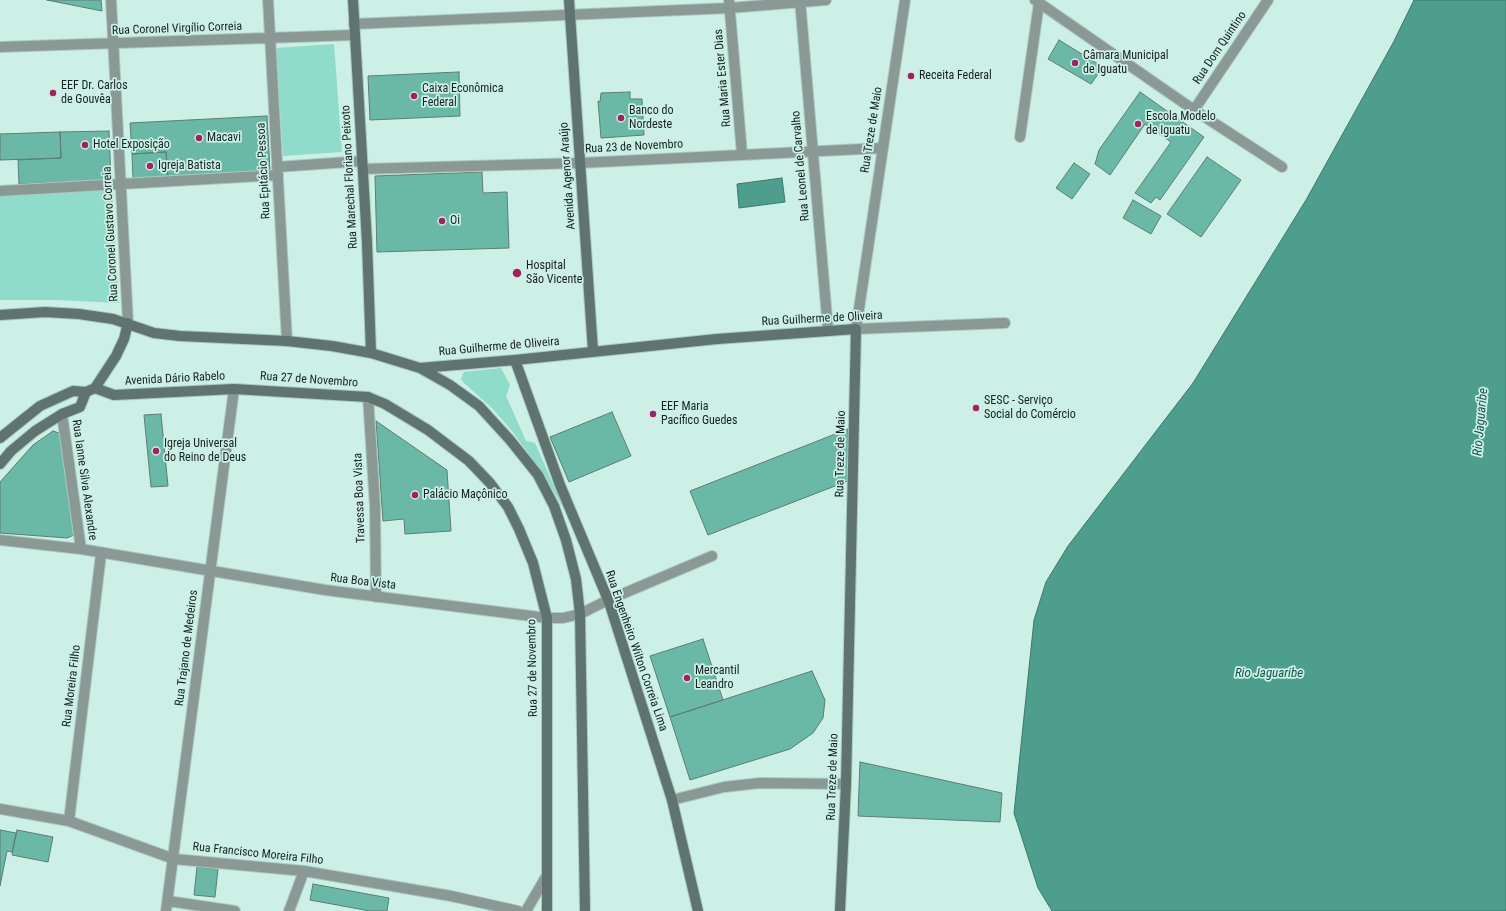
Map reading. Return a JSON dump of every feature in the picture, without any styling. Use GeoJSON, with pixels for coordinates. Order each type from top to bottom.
{"type":"FeatureCollection","features":[{"type":"Feature","properties":{"kind":"main road","name":"Rua Marechal Floriano Peixoto"},"geometry":{"type":"LineString","coordinates":[[353,0],[371,353]]}},
{"type":"Feature","properties":{"kind":"main road","name":"Avenida Agenor Araújo"},"geometry":{"type":"LineString","coordinates":[[569,0],[593,351]]}},
{"type":"Feature","properties":{"kind":"main road","name":"Rua Guilherme de Oliveira"},"geometry":{"type":"LineString","coordinates":[[0,315],[45,312],[79,314],[128,323],[154,333],[180,336],[287,341],[371,353],[420,368],[515,360],[593,351],[828,330],[856,329]]}},
{"type":"Feature","properties":{"kind":"main road","name":"Avenida Dário Rabelo"},"geometry":{"type":"LineString","coordinates":[[0,464],[11,451],[35,431],[62,414],[80,407],[116,356],[124,339],[128,323]]}},
{"type":"Feature","properties":{"kind":"main road","name":"Rua Treze de Maio"},"geometry":{"type":"LineString","coordinates":[[840,911],[846,784],[856,329]]}},
{"type":"Feature","properties":{"kind":"main road","name":"Rua Engenheiro Wilton Correia Lima"},"geometry":{"type":"LineString","coordinates":[[515,360],[560,484],[608,600],[672,800],[698,911]]}},
{"type":"Feature","properties":{"kind":"main road"},"geometry":{"type":"LineString","coordinates":[[420,368],[450,385],[479,406],[510,440],[538,475],[554,506],[566,540],[576,579],[580,614],[585,911]]}},
{"type":"Feature","properties":{"kind":"main road","name":"Avenida Dário Rabelo"},"geometry":{"type":"LineString","coordinates":[[0,438],[13,426],[45,404],[73,391],[91,390],[114,395],[234,389]]}},
{"type":"Feature","properties":{"kind":"main road","name":"Rua 27 de Novembro"},"geometry":{"type":"LineString","coordinates":[[234,389],[368,397],[385,404],[428,430],[469,460],[490,483],[508,508],[519,529],[533,563],[546,618],[547,911]]}},
{"type":"Feature","properties":{"kind":"street","name":"Rua Coronel Gustavo Correia"},"geometry":{"type":"LineString","coordinates":[[112,0],[128,323]]}},
{"type":"Feature","properties":{"kind":"street","name":"Rua Epitácio Pessoa"},"geometry":{"type":"LineString","coordinates":[[268,0],[287,341]]}},
{"type":"Feature","properties":{"kind":"street"},"geometry":{"type":"LineString","coordinates":[[354,24],[826,0]]}},
{"type":"Feature","properties":{"kind":"street","name":"Rua Treze de Maio"},"geometry":{"type":"LineString","coordinates":[[856,329],[905,0]]}},
{"type":"Feature","properties":{"kind":"street","name":"Rua Dom Quintino"},"geometry":{"type":"LineString","coordinates":[[1194,110],[1268,0]]}},
{"type":"Feature","properties":{"kind":"street","name":"Rua Leonel de Carvalho"},"geometry":{"type":"LineString","coordinates":[[800,1],[814,151],[828,330]]}},
{"type":"Feature","properties":{"kind":"street"},"geometry":{"type":"LineString","coordinates":[[1020,136],[1037,1],[1194,110],[1282,167]]}},
{"type":"Feature","properties":{"kind":"street","name":"Rua Maria Ester Dias"},"geometry":{"type":"LineString","coordinates":[[730,4],[742,154]]}},
{"type":"Feature","properties":{"kind":"street","name":"Rua Coronel Virgílio Correia"},"geometry":{"type":"LineString","coordinates":[[0,47],[354,35]]}},
{"type":"Feature","properties":{"kind":"street","name":"Rua 23 de Novembro"},"geometry":{"type":"LineString","coordinates":[[0,191],[122,184],[362,165],[580,162],[882,148]]}},
{"type":"Feature","properties":{"kind":"street","name":"Rua Guilherme de Oliveira"},"geometry":{"type":"LineString","coordinates":[[856,329],[1005,323]]}},
{"type":"Feature","properties":{"kind":"street","name":"Rua Trajano de Medeiros"},"geometry":{"type":"LineString","coordinates":[[167,906],[234,389]]}},
{"type":"Feature","properties":{"kind":"street","name":"Travessa Boa Vista"},"geometry":{"type":"LineString","coordinates":[[368,397],[375,506],[376,597]]}},
{"type":"Feature","properties":{"kind":"street","name":"Rua Ianne Silva Alexandre"},"geometry":{"type":"LineString","coordinates":[[62,414],[81,549]]}},
{"type":"Feature","properties":{"kind":"street","name":"Rua Boa Vista"},"geometry":{"type":"LineString","coordinates":[[0,540],[81,549],[101,554],[210,572],[376,597],[546,618],[563,618],[580,614],[608,600],[712,556]]}},
{"type":"Feature","properties":{"kind":"street","name":"Rua Moreira Filho"},"geometry":{"type":"LineString","coordinates":[[69,821],[101,554]]}},
{"type":"Feature","properties":{"kind":"street"},"geometry":{"type":"LineString","coordinates":[[672,800],[724,787],[760,783],[846,784]]}},
{"type":"Feature","properties":{"kind":"street","name":"Rua Francisco Moreira Filho"},"geometry":{"type":"LineString","coordinates":[[0,809],[69,821],[174,859],[304,871],[451,896],[518,911]]}},
{"type":"Feature","properties":{"kind":"street"},"geometry":{"type":"LineString","coordinates":[[289,911],[304,871]]}},
{"type":"Feature","properties":{"kind":"street"},"geometry":{"type":"LineString","coordinates":[[526,911],[547,875]]}},
{"type":"Feature","properties":{"kind":"street"},"geometry":{"type":"LineString","coordinates":[[167,906],[235,911]]}},
{"type":"Feature","properties":{"kind":"shaded area"},"geometry":{"type":"Polygon","coordinates":[[[334,44],[342,152],[283,156],[276,48],[334,44]]]}},
{"type":"Feature","properties":{"kind":"shaded area"},"geometry":{"type":"Polygon","coordinates":[[[112,189],[119,303],[56,300],[0,300],[0,196],[112,189]]]}},
{"type":"Feature","properties":{"kind":"shaded area"},"geometry":{"type":"Polygon","coordinates":[[[501,368],[510,385],[506,396],[526,441],[535,443],[564,509],[543,474],[512,431],[492,408],[461,379],[464,372],[501,368]]]}},
{"type":"Feature","properties":{"kind":"water","name":"Rio Jaguaribe"},"geometry":{"type":"Polygon","coordinates":[[[1414,0],[1506,0],[1506,911],[1052,911],[1038,888],[1014,813],[1034,620],[1046,582],[1068,546],[1193,383],[1306,200],[1393,43],[1414,0]]]}},
{"type":"Feature","properties":{"kind":"water"},"geometry":{"type":"Polygon","coordinates":[[[782,178],[785,202],[739,208],[737,184],[782,178]]]}},
{"type":"Feature","properties":{"kind":"building"},"geometry":{"type":"Polygon","coordinates":[[[47,0],[101,0],[102,11],[47,0]]]}},
{"type":"Feature","properties":{"kind":"building","name":"Câmara Municipal de Iguatu"},"geometry":{"type":"Polygon","coordinates":[[[1059,40],[1103,67],[1091,84],[1048,59],[1059,40]]]}},
{"type":"Feature","properties":{"kind":"building","name":"Caixa Econômica Federal"},"geometry":{"type":"Polygon","coordinates":[[[459,72],[460,116],[370,120],[368,76],[459,72]]]}},
{"type":"Feature","properties":{"kind":"building","name":"Banco do Nordeste"},"geometry":{"type":"Polygon","coordinates":[[[630,92],[630,99],[642,99],[644,135],[601,138],[598,101],[600,102],[601,93],[630,92]]]}},
{"type":"Feature","properties":{"kind":"building"},"geometry":{"type":"Polygon","coordinates":[[[1140,92],[1204,137],[1160,200],[1156,197],[1151,203],[1135,193],[1171,142],[1145,124],[1110,175],[1095,164],[1099,150],[1140,92]]]}},
{"type":"Feature","properties":{"kind":"building","name":"Macavi"},"geometry":{"type":"Polygon","coordinates":[[[267,116],[270,171],[168,177],[166,152],[132,154],[130,123],[267,116]]]}},
{"type":"Feature","properties":{"kind":"building","name":"Hotel Exposição"},"geometry":{"type":"Polygon","coordinates":[[[109,131],[111,180],[19,184],[18,160],[61,158],[60,132],[109,131]]]}},
{"type":"Feature","properties":{"kind":"building"},"geometry":{"type":"Polygon","coordinates":[[[60,132],[61,158],[0,160],[0,134],[60,132]]]}},
{"type":"Feature","properties":{"kind":"building","name":"Igreja Batista"},"geometry":{"type":"Polygon","coordinates":[[[166,152],[168,177],[133,179],[132,154],[166,152]]]}},
{"type":"Feature","properties":{"kind":"building"},"geometry":{"type":"Polygon","coordinates":[[[1207,157],[1241,180],[1201,237],[1167,214],[1207,157]]]}},
{"type":"Feature","properties":{"kind":"building"},"geometry":{"type":"Polygon","coordinates":[[[1074,163],[1090,174],[1072,199],[1056,188],[1074,163]]]}},
{"type":"Feature","properties":{"kind":"building","name":"Oi"},"geometry":{"type":"Polygon","coordinates":[[[482,172],[483,193],[507,192],[509,248],[377,252],[375,176],[482,172]]]}},
{"type":"Feature","properties":{"kind":"building"},"geometry":{"type":"Polygon","coordinates":[[[1133,200],[1161,216],[1151,234],[1123,218],[1133,200]]]}},
{"type":"Feature","properties":{"kind":"building"},"geometry":{"type":"Polygon","coordinates":[[[612,412],[631,456],[569,482],[550,437],[612,412]]]}},
{"type":"Feature","properties":{"kind":"building","name":"Igreja Universal do Reino de Deus"},"geometry":{"type":"Polygon","coordinates":[[[161,414],[168,486],[151,487],[144,415],[161,414]]]}},
{"type":"Feature","properties":{"kind":"building","name":"Palácio Maçônico"},"geometry":{"type":"Polygon","coordinates":[[[376,421],[447,470],[451,531],[405,534],[404,519],[383,521],[376,421]]]}},
{"type":"Feature","properties":{"kind":"building"},"geometry":{"type":"Polygon","coordinates":[[[848,429],[848,481],[708,535],[690,491],[848,429]]]}},
{"type":"Feature","properties":{"kind":"building"},"geometry":{"type":"Polygon","coordinates":[[[53,431],[59,433],[62,437],[74,535],[67,538],[0,533],[0,482],[33,445],[53,431]]]}},
{"type":"Feature","properties":{"kind":"building","name":"Mercantil Leandro"},"geometry":{"type":"Polygon","coordinates":[[[703,639],[723,700],[670,717],[650,656],[703,639]]]}},
{"type":"Feature","properties":{"kind":"building"},"geometry":{"type":"Polygon","coordinates":[[[812,671],[825,700],[823,718],[813,733],[790,749],[690,780],[670,717],[812,671]]]}},
{"type":"Feature","properties":{"kind":"building"},"geometry":{"type":"Polygon","coordinates":[[[860,762],[1002,793],[1000,822],[858,816],[860,762]]]}},
{"type":"Feature","properties":{"kind":"building"},"geometry":{"type":"Polygon","coordinates":[[[0,830],[16,833],[12,852],[7,851],[0,886],[0,830]]]}},
{"type":"Feature","properties":{"kind":"building"},"geometry":{"type":"Polygon","coordinates":[[[17,830],[53,837],[48,862],[12,855],[17,830]]]}},
{"type":"Feature","properties":{"kind":"building"},"geometry":{"type":"Polygon","coordinates":[[[197,867],[218,869],[215,897],[194,895],[197,867]]]}},
{"type":"Feature","properties":{"kind":"building"},"geometry":{"type":"Polygon","coordinates":[[[313,884],[389,898],[387,911],[370,911],[310,900],[313,884]]]}},
{"type":"Feature","properties":{"kind":"place","name":"Câmara Municipal de Iguatu"},"geometry":{"type":"Point","coordinates":[1075,63]}},
{"type":"Feature","properties":{"kind":"place","name":"Receita Federal"},"geometry":{"type":"Point","coordinates":[911,76]}},
{"type":"Feature","properties":{"kind":"place","name":"EEF Dr. Carlos de Gouvêa"},"geometry":{"type":"Point","coordinates":[53,93]}},
{"type":"Feature","properties":{"kind":"place","name":"Caixa Econômica Federal"},"geometry":{"type":"Point","coordinates":[414,96]}},
{"type":"Feature","properties":{"kind":"place","name":"Banco do Nordeste"},"geometry":{"type":"Point","coordinates":[621,118]}},
{"type":"Feature","properties":{"kind":"place","name":"Escola Modelo de Iguatu"},"geometry":{"type":"Point","coordinates":[1138,124]}},
{"type":"Feature","properties":{"kind":"place","name":"Macavi"},"geometry":{"type":"Point","coordinates":[199,138]}},
{"type":"Feature","properties":{"kind":"place","name":"Hotel Exposição"},"geometry":{"type":"Point","coordinates":[85,145]}},
{"type":"Feature","properties":{"kind":"place","name":"Igreja Batista"},"geometry":{"type":"Point","coordinates":[150,166]}},
{"type":"Feature","properties":{"kind":"place","name":"Oi"},"geometry":{"type":"Point","coordinates":[442,221]}},
{"type":"Feature","properties":{"kind":"place","name":"Hospital São Vicente"},"geometry":{"type":"Point","coordinates":[517,273]}},
{"type":"Feature","properties":{"kind":"place","name":"SESC - Serviço Social do Comércio"},"geometry":{"type":"Point","coordinates":[976,408]}},
{"type":"Feature","properties":{"kind":"place","name":"EEF Maria Pacífico Guedes"},"geometry":{"type":"Point","coordinates":[653,414]}},
{"type":"Feature","properties":{"kind":"place","name":"Igreja Universal do Reino de Deus"},"geometry":{"type":"Point","coordinates":[156,451]}},
{"type":"Feature","properties":{"kind":"place","name":"Palácio Maçônico"},"geometry":{"type":"Point","coordinates":[415,495]}},
{"type":"Feature","properties":{"kind":"place","name":"Mercantil Leandro"},"geometry":{"type":"Point","coordinates":[687,678]}}]}
